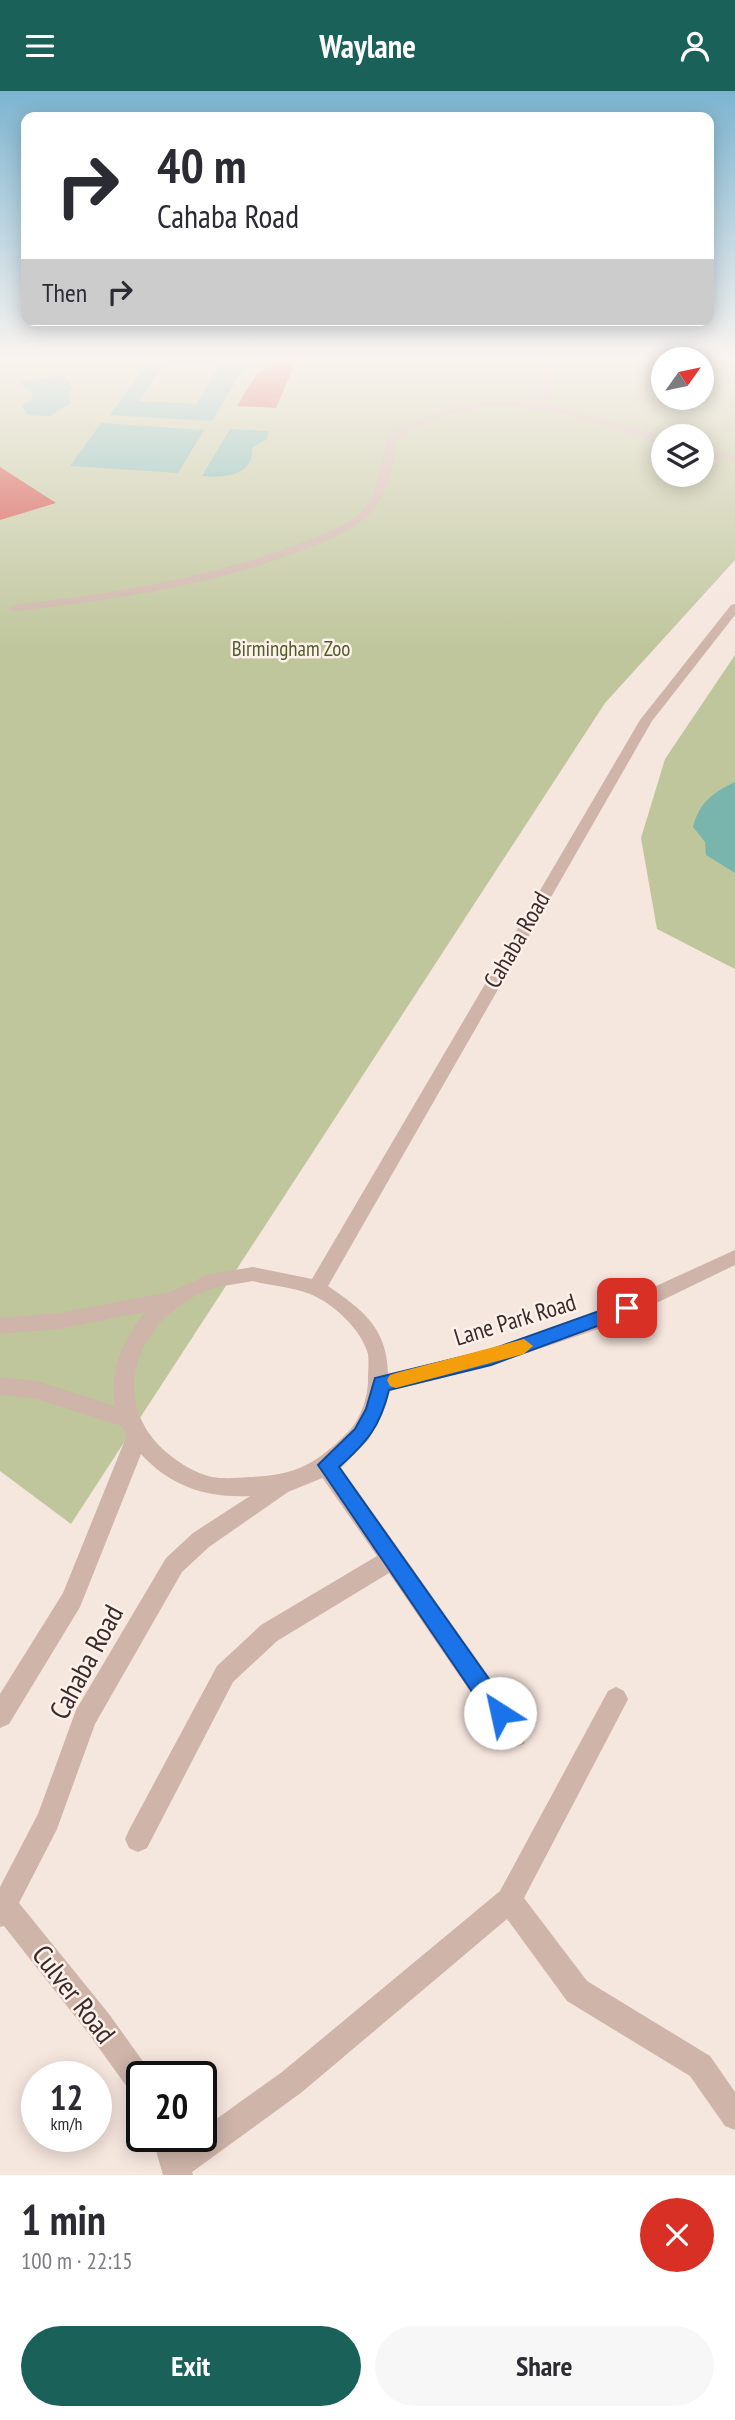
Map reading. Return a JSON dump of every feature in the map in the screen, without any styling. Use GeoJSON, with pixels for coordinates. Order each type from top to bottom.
{"type":"FeatureCollection","features":[{"type":"Feature","properties":{"kind":"street"},"geometry":{"type":"LineString","coordinates":[[15,608],[133,595],[247,568],[345,527],[369,509],[391,453]]}},
{"type":"Feature","properties":{"kind":"street"},"geometry":{"type":"LineString","coordinates":[[716,453],[735,459]]}},
{"type":"Feature","properties":{"kind":"street","name":"Cahaba Road"},"geometry":{"type":"LineString","coordinates":[[318,1286],[646,720],[735,607]]}},
{"type":"Feature","properties":{"kind":"street","name":"Lane Park Road"},"geometry":{"type":"LineString","coordinates":[[382,1384],[491,1357],[606,1318],[735,1257]]}},
{"type":"Feature","properties":{"kind":"street","name":"Cahaba Road"},"geometry":{"type":"LineString","coordinates":[[253,1274],[282,1276],[318,1286],[355,1313],[370,1334],[379,1358],[382,1384],[375,1410],[362,1435],[315,1474],[284,1485],[252,1490],[219,1488],[188,1478],[162,1463],[133,1428],[122,1393],[125,1367],[134,1342],[149,1320],[174,1299],[196,1287],[224,1278],[253,1274]]}},
{"type":"Feature","properties":{"kind":"street","name":"Cahaba Road"},"geometry":{"type":"LineString","coordinates":[[0,1325],[59,1321],[174,1299]]}},
{"type":"Feature","properties":{"kind":"street","name":"Cahaba Road"},"geometry":{"type":"LineString","coordinates":[[0,1386],[37,1390],[133,1428]]}},
{"type":"Feature","properties":{"kind":"street","name":"Cahaba Road"},"geometry":{"type":"LineString","coordinates":[[0,1716],[72,1599],[133,1428]]}},
{"type":"Feature","properties":{"kind":"street"},"geometry":{"type":"LineString","coordinates":[[327,1465],[515,1735]]}},
{"type":"Feature","properties":{"kind":"street","name":"Cahaba Road"},"geometry":{"type":"LineString","coordinates":[[3,1910],[48,1820],[85,1718],[174,1565],[201,1540],[284,1485]]}},
{"type":"Feature","properties":{"kind":"street"},"geometry":{"type":"LineString","coordinates":[[138,1839],[225,1674],[269,1633],[393,1559]]}},
{"type":"Feature","properties":{"kind":"street"},"geometry":{"type":"LineString","coordinates":[[171,2152],[178,2170],[292,2082],[509,1900],[617,1699]]}},
{"type":"Feature","properties":{"kind":"street"},"geometry":{"type":"LineString","coordinates":[[509,1900],[577,1991],[700,2066],[735,2116]]}},
{"type":"Feature","properties":{"kind":"street","name":"Culver Road"},"geometry":{"type":"LineString","coordinates":[[3,1910],[99,2024],[126,2062]]}},
{"type":"Feature","properties":{"kind":"green space","name":"Birmingham Zoo"},"geometry":{"type":"Polygon","coordinates":[[[0,453],[651,453],[651,487],[714,487],[714,453],[735,453],[735,560],[605,703],[71,1524],[0,1471],[0,453]]]}},
{"type":"Feature","properties":{"kind":"green space"},"geometry":{"type":"Polygon","coordinates":[[[735,655],[735,969],[657,929],[641,838],[665,759],[735,655]]]}},
{"type":"Feature","properties":{"kind":"water"},"geometry":{"type":"Polygon","coordinates":[[[79,453],[190,453],[178,473],[70,466],[79,453]]]}},
{"type":"Feature","properties":{"kind":"water"},"geometry":{"type":"Polygon","coordinates":[[[216,453],[251,453],[248,465],[236,474],[202,476],[216,453]]]}},
{"type":"Feature","properties":{"kind":"water"},"geometry":{"type":"Polygon","coordinates":[[[735,782],[735,873],[706,855],[705,842],[693,827],[703,805],[720,790],[735,782]]]}},
{"type":"Feature","properties":{"kind":"building"},"geometry":{"type":"Polygon","coordinates":[[[0,467],[56,503],[0,520],[0,467]]]}},
{"type":"Feature","properties":{"kind":"slow traffic"},"geometry":{"type":"LineString","coordinates":[[396,1380],[491,1357],[524,1346]]}},
{"type":"Feature","properties":{"kind":"route"},"geometry":{"type":"LineString","coordinates":[[500,1713],[327,1465],[341,1457],[362,1435],[375,1410],[382,1384],[491,1357],[606,1318],[627,1308]]}}]}
